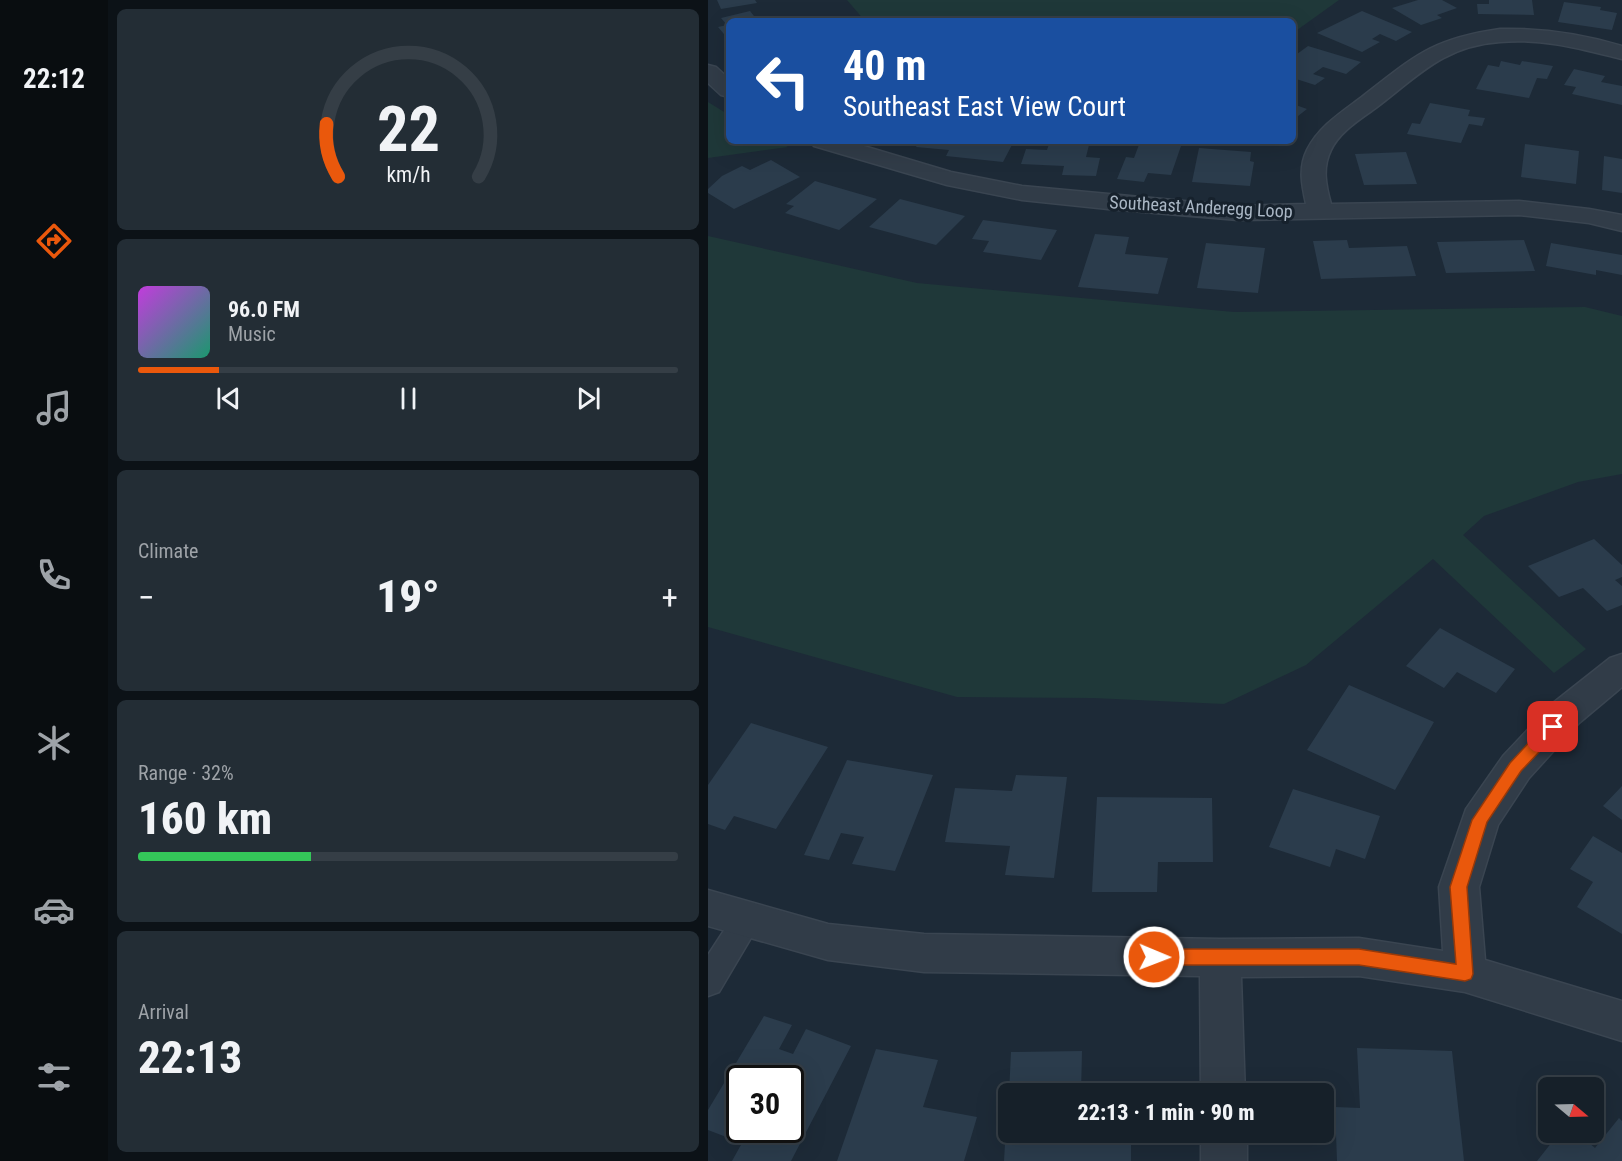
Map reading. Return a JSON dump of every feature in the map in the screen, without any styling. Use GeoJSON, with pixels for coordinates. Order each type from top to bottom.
{"type":"FeatureCollection","features":[{"type":"Feature","properties":{"kind":"street"},"geometry":{"type":"LineString","coordinates":[[1320,212],[1313,177],[1316,151],[1334,129],[1430,55],[1475,40],[1519,36],[1587,43],[1622,53]]}},
{"type":"Feature","properties":{"kind":"street"},"geometry":{"type":"LineString","coordinates":[[708,72],[726,87]]}},
{"type":"Feature","properties":{"kind":"street","name":"Southeast Anderegg Loop"},"geometry":{"type":"LineString","coordinates":[[832,144],[918,171],[1022,193],[1107,202],[1238,213],[1519,208],[1589,216],[1622,223]]}},
{"type":"Feature","properties":{"kind":"street"},"geometry":{"type":"LineString","coordinates":[[1465,974],[1459,887],[1480,820],[1523,759],[1566,713],[1622,667]]}},
{"type":"Feature","properties":{"kind":"street"},"geometry":{"type":"LineString","coordinates":[[708,908],[746,921],[828,942],[924,953],[1220,958],[1359,957],[1465,974],[1622,1021]]}},
{"type":"Feature","properties":{"kind":"street"},"geometry":{"type":"LineString","coordinates":[[1220,958],[1223,1083]]}},
{"type":"Feature","properties":{"kind":"street"},"geometry":{"type":"LineString","coordinates":[[1224,1143],[1224,1161]]}},
{"type":"Feature","properties":{"kind":"lane"},"geometry":{"type":"LineString","coordinates":[[708,982],[746,921]]}},
{"type":"Feature","properties":{"kind":"green space"},"geometry":{"type":"Polygon","coordinates":[[[847,0],[1339,0],[1296,31],[1296,18],[862,18],[847,0]]]}},
{"type":"Feature","properties":{"kind":"green space"},"geometry":{"type":"Polygon","coordinates":[[[708,102],[726,113],[726,144],[782,144],[788,147],[708,158],[708,102]]]}},
{"type":"Feature","properties":{"kind":"green space"},"geometry":{"type":"Polygon","coordinates":[[[708,236],[917,283],[1234,312],[1585,307],[1622,316],[1622,474],[1578,482],[1484,516],[1463,535],[1586,649],[1554,673],[1433,559],[1306,665],[1224,704],[1093,698],[957,697],[708,627],[708,236]]]}},
{"type":"Feature","properties":{"kind":"building"},"geometry":{"type":"Polygon","coordinates":[[[717,0],[755,0],[757,3],[721,9],[717,0]]]}},
{"type":"Feature","properties":{"kind":"building"},"geometry":{"type":"Polygon","coordinates":[[[1418,0],[1442,0],[1457,8],[1437,15],[1442,18],[1421,25],[1392,8],[1418,0]]]}},
{"type":"Feature","properties":{"kind":"building"},"geometry":{"type":"Polygon","coordinates":[[[1489,0],[1532,0],[1534,15],[1478,14],[1477,4],[1489,4],[1489,0]]]}},
{"type":"Feature","properties":{"kind":"building"},"geometry":{"type":"Polygon","coordinates":[[[1564,2],[1601,7],[1600,10],[1617,13],[1612,30],[1558,22],[1564,2]]]}},
{"type":"Feature","properties":{"kind":"building"},"geometry":{"type":"Polygon","coordinates":[[[750,11],[756,18],[726,18],[726,24],[721,18],[750,11]]]}},
{"type":"Feature","properties":{"kind":"building"},"geometry":{"type":"Polygon","coordinates":[[[1362,11],[1412,32],[1396,41],[1380,34],[1372,39],[1380,42],[1362,52],[1317,33],[1362,11]]]}},
{"type":"Feature","properties":{"kind":"building"},"geometry":{"type":"Polygon","coordinates":[[[726,25],[726,36],[718,27],[726,25]]]}},
{"type":"Feature","properties":{"kind":"building"},"geometry":{"type":"Polygon","coordinates":[[[1308,46],[1361,62],[1346,74],[1323,67],[1313,74],[1325,78],[1315,85],[1296,79],[1296,55],[1308,46]]]}},
{"type":"Feature","properties":{"kind":"building"},"geometry":{"type":"Polygon","coordinates":[[[1501,61],[1520,65],[1522,61],[1553,66],[1547,79],[1537,78],[1529,98],[1476,89],[1488,65],[1499,67],[1501,61]]]}},
{"type":"Feature","properties":{"kind":"building"},"geometry":{"type":"Polygon","coordinates":[[[1574,69],[1605,76],[1601,82],[1622,86],[1622,105],[1572,94],[1576,87],[1564,85],[1574,69]]]}},
{"type":"Feature","properties":{"kind":"building"},"geometry":{"type":"Polygon","coordinates":[[[1430,103],[1470,110],[1468,116],[1485,118],[1482,126],[1469,124],[1461,143],[1407,134],[1412,123],[1420,124],[1430,103]]]}},
{"type":"Feature","properties":{"kind":"building"},"geometry":{"type":"Polygon","coordinates":[[[1296,105],[1307,109],[1296,118],[1296,105]]]}},
{"type":"Feature","properties":{"kind":"building"},"geometry":{"type":"Polygon","coordinates":[[[918,144],[1012,144],[1003,162],[946,156],[949,150],[916,147],[918,144]]]}},
{"type":"Feature","properties":{"kind":"building"},"geometry":{"type":"Polygon","coordinates":[[[1049,144],[1089,144],[1086,157],[1100,158],[1096,176],[1062,175],[1064,166],[1021,164],[1026,149],[1047,150],[1049,144]]]}},
{"type":"Feature","properties":{"kind":"building"},"geometry":{"type":"Polygon","coordinates":[[[1139,144],[1181,146],[1171,175],[1148,173],[1144,182],[1117,179],[1126,157],[1134,158],[1139,144]]]}},
{"type":"Feature","properties":{"kind":"building"},"geometry":{"type":"Polygon","coordinates":[[[1525,144],[1579,151],[1576,184],[1521,177],[1525,144]]]}},
{"type":"Feature","properties":{"kind":"building"},"geometry":{"type":"Polygon","coordinates":[[[1199,148],[1251,152],[1250,161],[1254,162],[1250,186],[1192,182],[1199,148]]]}},
{"type":"Feature","properties":{"kind":"building"},"geometry":{"type":"Polygon","coordinates":[[[1406,152],[1417,184],[1364,185],[1355,154],[1406,152]]]}},
{"type":"Feature","properties":{"kind":"building"},"geometry":{"type":"Polygon","coordinates":[[[1604,156],[1622,159],[1622,193],[1602,190],[1604,156]]]}},
{"type":"Feature","properties":{"kind":"building"},"geometry":{"type":"Polygon","coordinates":[[[771,160],[800,177],[734,209],[708,193],[708,189],[722,176],[742,166],[750,170],[771,160]]]}},
{"type":"Feature","properties":{"kind":"building"},"geometry":{"type":"Polygon","coordinates":[[[815,181],[877,199],[839,230],[785,213],[794,206],[786,204],[815,181]]]}},
{"type":"Feature","properties":{"kind":"building"},"geometry":{"type":"Polygon","coordinates":[[[900,199],[965,216],[936,245],[869,227],[900,199]]]}},
{"type":"Feature","properties":{"kind":"building"},"geometry":{"type":"Polygon","coordinates":[[[983,220],[1057,230],[1041,260],[983,252],[989,241],[972,239],[983,220]]]}},
{"type":"Feature","properties":{"kind":"building"},"geometry":{"type":"Polygon","coordinates":[[[1095,234],[1129,237],[1125,254],[1168,258],[1158,294],[1078,287],[1095,234]]]}},
{"type":"Feature","properties":{"kind":"building"},"geometry":{"type":"Polygon","coordinates":[[[1347,240],[1349,248],[1407,246],[1416,276],[1321,279],[1313,241],[1347,240]]]}},
{"type":"Feature","properties":{"kind":"building"},"geometry":{"type":"Polygon","coordinates":[[[1524,240],[1535,271],[1446,273],[1437,242],[1524,240]]]}},
{"type":"Feature","properties":{"kind":"building"},"geometry":{"type":"Polygon","coordinates":[[[1206,243],[1265,248],[1258,293],[1197,288],[1206,243]]]}},
{"type":"Feature","properties":{"kind":"building"},"geometry":{"type":"Polygon","coordinates":[[[1551,243],[1622,255],[1622,275],[1596,270],[1596,275],[1546,266],[1551,243]]]}},
{"type":"Feature","properties":{"kind":"building"},"geometry":{"type":"Polygon","coordinates":[[[1594,539],[1622,565],[1622,577],[1615,580],[1622,586],[1622,605],[1607,611],[1583,588],[1559,597],[1528,566],[1594,539]]]}},
{"type":"Feature","properties":{"kind":"building"},"geometry":{"type":"Polygon","coordinates":[[[1440,628],[1515,669],[1496,693],[1457,672],[1444,688],[1406,666],[1440,628]]]}},
{"type":"Feature","properties":{"kind":"building"},"geometry":{"type":"Polygon","coordinates":[[[1349,685],[1434,722],[1395,790],[1307,750],[1349,685]]]}},
{"type":"Feature","properties":{"kind":"building"},"geometry":{"type":"Polygon","coordinates":[[[751,723],[828,747],[776,829],[734,816],[725,830],[708,824],[708,785],[751,723]]]}},
{"type":"Feature","properties":{"kind":"building"},"geometry":{"type":"Polygon","coordinates":[[[847,760],[933,775],[895,871],[852,864],[864,837],[841,833],[829,860],[804,855],[847,760]]]}},
{"type":"Feature","properties":{"kind":"building"},"geometry":{"type":"Polygon","coordinates":[[[1016,775],[1067,777],[1054,878],[1005,875],[1010,846],[945,842],[955,788],[1012,791],[1016,775]]]}},
{"type":"Feature","properties":{"kind":"building"},"geometry":{"type":"Polygon","coordinates":[[[1622,786],[1622,820],[1603,806],[1622,786]]]}},
{"type":"Feature","properties":{"kind":"building"},"geometry":{"type":"Polygon","coordinates":[[[1293,789],[1380,816],[1365,859],[1336,849],[1330,867],[1269,847],[1293,789]]]}},
{"type":"Feature","properties":{"kind":"building"},"geometry":{"type":"Polygon","coordinates":[[[1097,797],[1212,798],[1213,862],[1158,862],[1157,892],[1092,892],[1097,797]]]}},
{"type":"Feature","properties":{"kind":"building"},"geometry":{"type":"Polygon","coordinates":[[[1593,836],[1622,853],[1622,934],[1577,907],[1593,882],[1570,869],[1593,836]]]}},
{"type":"Feature","properties":{"kind":"building"},"geometry":{"type":"Polygon","coordinates":[[[764,1016],[792,1025],[779,1049],[793,1054],[806,1029],[851,1046],[804,1136],[804,1065],[735,1065],[764,1016]]]}},
{"type":"Feature","properties":{"kind":"building"},"geometry":{"type":"Polygon","coordinates":[[[1357,1048],[1452,1051],[1464,1161],[1337,1161],[1335,1107],[1360,1108],[1357,1048]]]}},
{"type":"Feature","properties":{"kind":"building"},"geometry":{"type":"Polygon","coordinates":[[[876,1049],[938,1060],[923,1107],[977,1117],[964,1161],[837,1161],[876,1049]]]}},
{"type":"Feature","properties":{"kind":"building"},"geometry":{"type":"Polygon","coordinates":[[[1082,1051],[1081,1083],[1010,1083],[1011,1052],[1082,1051]]]}},
{"type":"Feature","properties":{"kind":"building"},"geometry":{"type":"Polygon","coordinates":[[[726,1080],[726,1137],[708,1130],[708,1110],[726,1080]]]}},
{"type":"Feature","properties":{"kind":"building"},"geometry":{"type":"Polygon","coordinates":[[[1619,1118],[1622,1121],[1622,1161],[1537,1161],[1551,1143],[1589,1143],[1595,1148],[1599,1143],[1604,1143],[1604,1137],[1619,1118]]]}},
{"type":"Feature","properties":{"kind":"building"},"geometry":{"type":"Polygon","coordinates":[[[742,1143],[800,1143],[791,1161],[732,1161],[742,1143]]]}},
{"type":"Feature","properties":{"kind":"building"},"geometry":{"type":"Polygon","coordinates":[[[1005,1143],[1131,1143],[1131,1161],[1004,1161],[1005,1143]]]}},
{"type":"Feature","properties":{"kind":"route"},"geometry":{"type":"LineString","coordinates":[[1154,957],[1359,957],[1465,974],[1459,887],[1480,820],[1516,767],[1553,727]]}}]}
